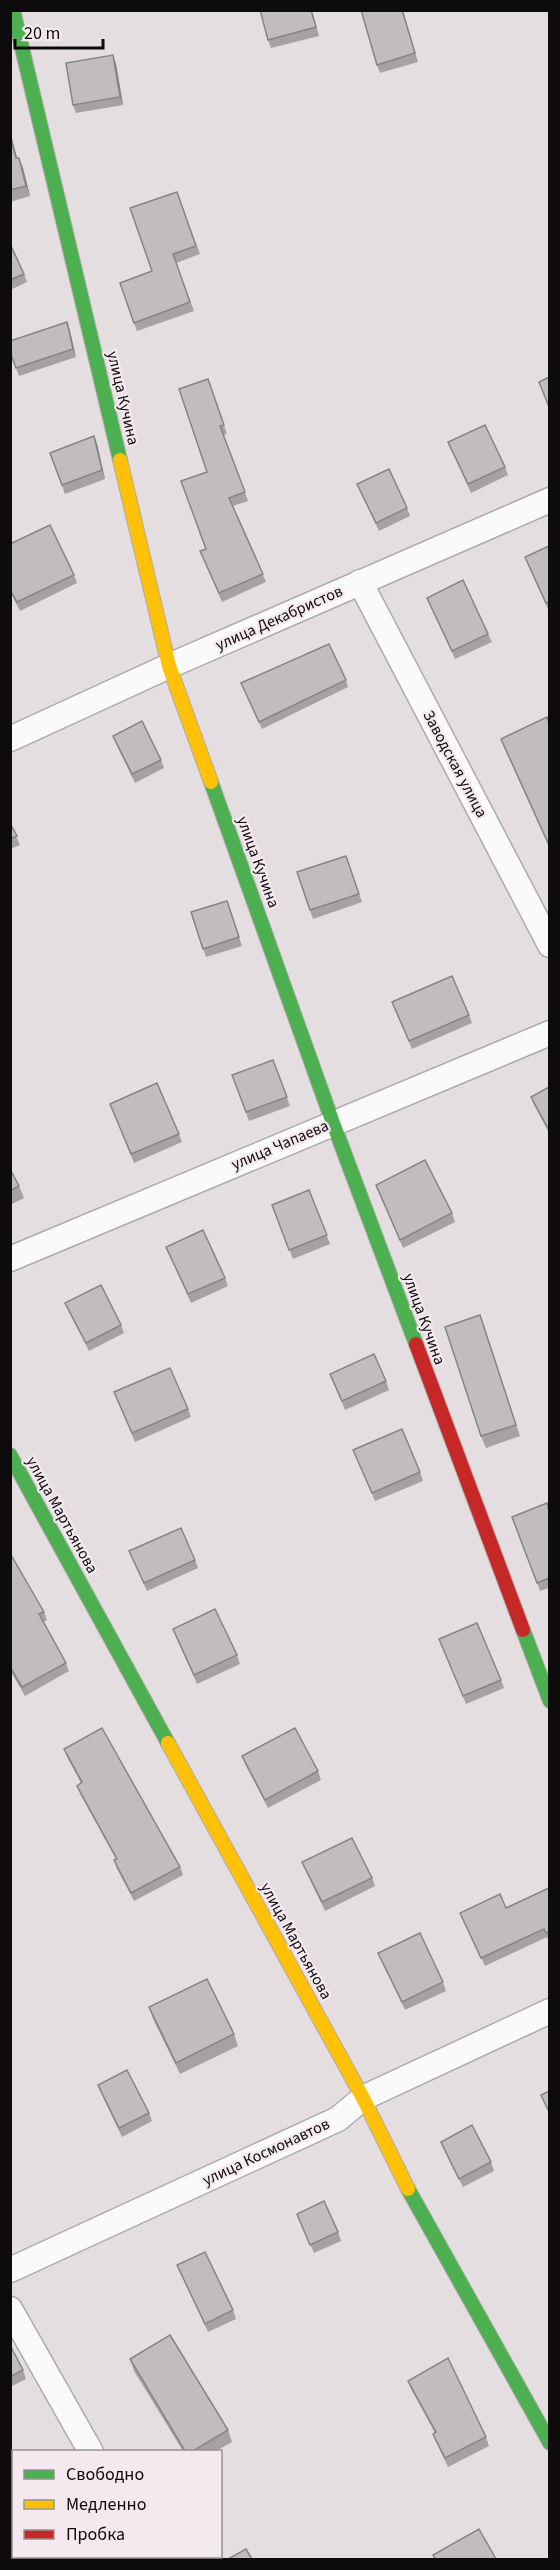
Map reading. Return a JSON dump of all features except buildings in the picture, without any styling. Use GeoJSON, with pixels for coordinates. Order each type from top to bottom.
{"type":"FeatureCollection","features":[{"type":"Feature","properties":{"kind":"street","name":"улица Кучина"},"geometry":{"type":"LineString","coordinates":[[14,10],[169,666],[333,1123],[549,1701]]}},
{"type":"Feature","properties":{"kind":"street","name":"улица Декабристов"},"geometry":{"type":"LineString","coordinates":[[10,739],[169,666],[549,500]]}},
{"type":"Feature","properties":{"kind":"street","name":"Заводская улица"},"geometry":{"type":"LineString","coordinates":[[360,582],[549,945]]}},
{"type":"Feature","properties":{"kind":"street","name":"улица Чапаева"},"geometry":{"type":"LineString","coordinates":[[10,1259],[549,1033]]}},
{"type":"Feature","properties":{"kind":"street","name":"улица Мартьянова"},"geometry":{"type":"LineString","coordinates":[[10,1455],[363,2098],[396,2168],[549,2443]]}},
{"type":"Feature","properties":{"kind":"street","name":"улица Космонавтов"},"geometry":{"type":"LineString","coordinates":[[10,2270],[338,2119],[363,2098],[549,2011]]}},
{"type":"Feature","properties":{"kind":"street"},"geometry":{"type":"LineString","coordinates":[[10,2309],[90,2450]]}},
{"type":"Feature","properties":{"kind":"traffic: fast"},"geometry":{"type":"LineString","coordinates":[[13,10],[120,460]]}},
{"type":"Feature","properties":{"kind":"traffic: fast"},"geometry":{"type":"LineString","coordinates":[[211,782],[333,1123],[416,1344]]}},
{"type":"Feature","properties":{"kind":"traffic: fast"},"geometry":{"type":"LineString","coordinates":[[10,1455],[168,1743]]}},
{"type":"Feature","properties":{"kind":"traffic: fast"},"geometry":{"type":"LineString","coordinates":[[523,1630],[550,1701]]}},
{"type":"Feature","properties":{"kind":"traffic: fast"},"geometry":{"type":"LineString","coordinates":[[408,2189],[550,2443]]}},
{"type":"Feature","properties":{"kind":"traffic: slow"},"geometry":{"type":"LineString","coordinates":[[120,460],[169,666],[211,782]]}},
{"type":"Feature","properties":{"kind":"traffic: slow"},"geometry":{"type":"LineString","coordinates":[[168,1743],[363,2098],[408,2189]]}},
{"type":"Feature","properties":{"kind":"traffic: jam"},"geometry":{"type":"LineString","coordinates":[[416,1344],[523,1630]]}}]}
